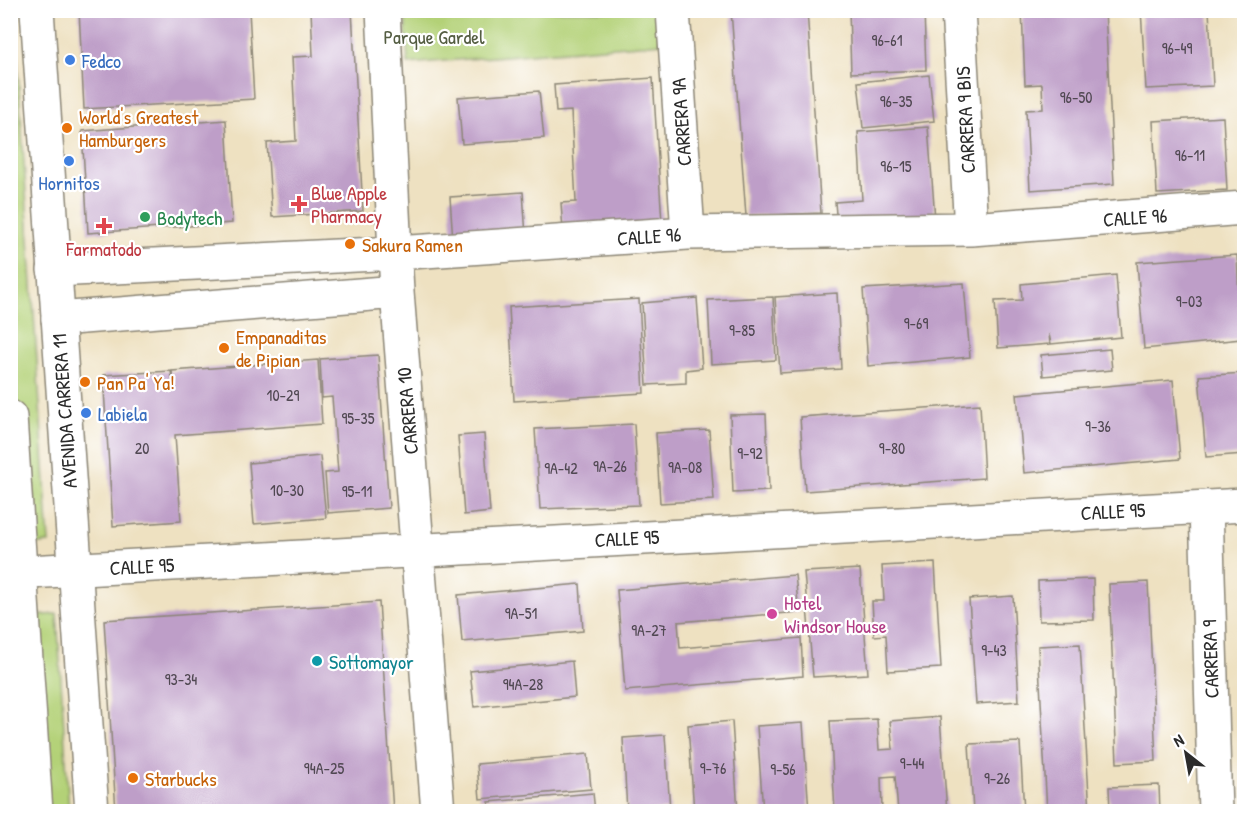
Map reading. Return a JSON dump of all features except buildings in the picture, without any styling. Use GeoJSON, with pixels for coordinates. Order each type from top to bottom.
{"type":"FeatureCollection","features":[{"type":"Feature","properties":{"kind":"street","name":"AVENIDA CARRERA 11"},"geometry":{"type":"LineString","coordinates":[[37,10],[92,812]]}},
{"type":"Feature","properties":{"kind":"street","name":"CARRERA 10"},"geometry":{"type":"LineString","coordinates":[[383,10],[397,292],[438,812]]}},
{"type":"Feature","properties":{"kind":"street","name":"CARRERA 9A"},"geometry":{"type":"LineString","coordinates":[[673,10],[688,233]]}},
{"type":"Feature","properties":{"kind":"street","name":"CARRERA 9 BIS"},"geometry":{"type":"LineString","coordinates":[[958,10],[971,229]]}},
{"type":"Feature","properties":{"kind":"street","name":"CALLE 96"},"geometry":{"type":"LineString","coordinates":[[54,270],[396,253],[688,233],[971,229],[1245,208]]}},
{"type":"Feature","properties":{"kind":"street"},"geometry":{"type":"LineString","coordinates":[[58,319],[397,292]]}},
{"type":"Feature","properties":{"kind":"street"},"geometry":{"type":"LineString","coordinates":[[10,417],[16,573],[36,812]]}},
{"type":"Feature","properties":{"kind":"street","name":"CALLE 95"},"geometry":{"type":"LineString","coordinates":[[16,573],[1245,505]]}},
{"type":"Feature","properties":{"kind":"street","name":"CARRERA 9"},"geometry":{"type":"LineString","coordinates":[[1206,507],[1215,812]]}},
{"type":"Feature","properties":{"kind":"green space"},"geometry":{"type":"Polygon","coordinates":[[[10,11],[14,11],[49,543],[27,545],[10,302],[10,11]]]}},
{"type":"Feature","properties":{"kind":"green space","name":"Parque Gardel"},"geometry":{"type":"Polygon","coordinates":[[[405,11],[660,11],[662,43],[408,64],[405,11]]]}},
{"type":"Feature","properties":{"kind":"green space"},"geometry":{"type":"Polygon","coordinates":[[[57,614],[69,811],[44,811],[32,616],[57,614]]]}},
{"type":"Feature","properties":{"kind":"place","name":"Fedco"},"geometry":{"type":"Point","coordinates":[70,60]}},
{"type":"Feature","properties":{"kind":"place","name":"World's Greatest Hamburgers"},"geometry":{"type":"Point","coordinates":[67,128]}},
{"type":"Feature","properties":{"kind":"place","name":"Hornitos"},"geometry":{"type":"Point","coordinates":[69,161]}},
{"type":"Feature","properties":{"kind":"place","name":"Blue Apple Pharmacy"},"geometry":{"type":"Point","coordinates":[299,204]}},
{"type":"Feature","properties":{"kind":"place","name":"Bodytech"},"geometry":{"type":"Point","coordinates":[145,217]}},
{"type":"Feature","properties":{"kind":"place","name":"Farmatodo"},"geometry":{"type":"Point","coordinates":[104,226]}},
{"type":"Feature","properties":{"kind":"place","name":"Sakura Ramen"},"geometry":{"type":"Point","coordinates":[350,244]}},
{"type":"Feature","properties":{"kind":"place","name":"Empanaditas de Pipian"},"geometry":{"type":"Point","coordinates":[224,348]}},
{"type":"Feature","properties":{"kind":"place","name":"Pan Pa' Ya!"},"geometry":{"type":"Point","coordinates":[85,382]}},
{"type":"Feature","properties":{"kind":"place","name":"Labiela"},"geometry":{"type":"Point","coordinates":[86,413]}},
{"type":"Feature","properties":{"kind":"place","name":"Hotel Windsor House"},"geometry":{"type":"Point","coordinates":[772,614]}},
{"type":"Feature","properties":{"kind":"place","name":"Sottomayor"},"geometry":{"type":"Point","coordinates":[317,661]}},
{"type":"Feature","properties":{"kind":"place","name":"Starbucks"},"geometry":{"type":"Point","coordinates":[133,778]}}]}
